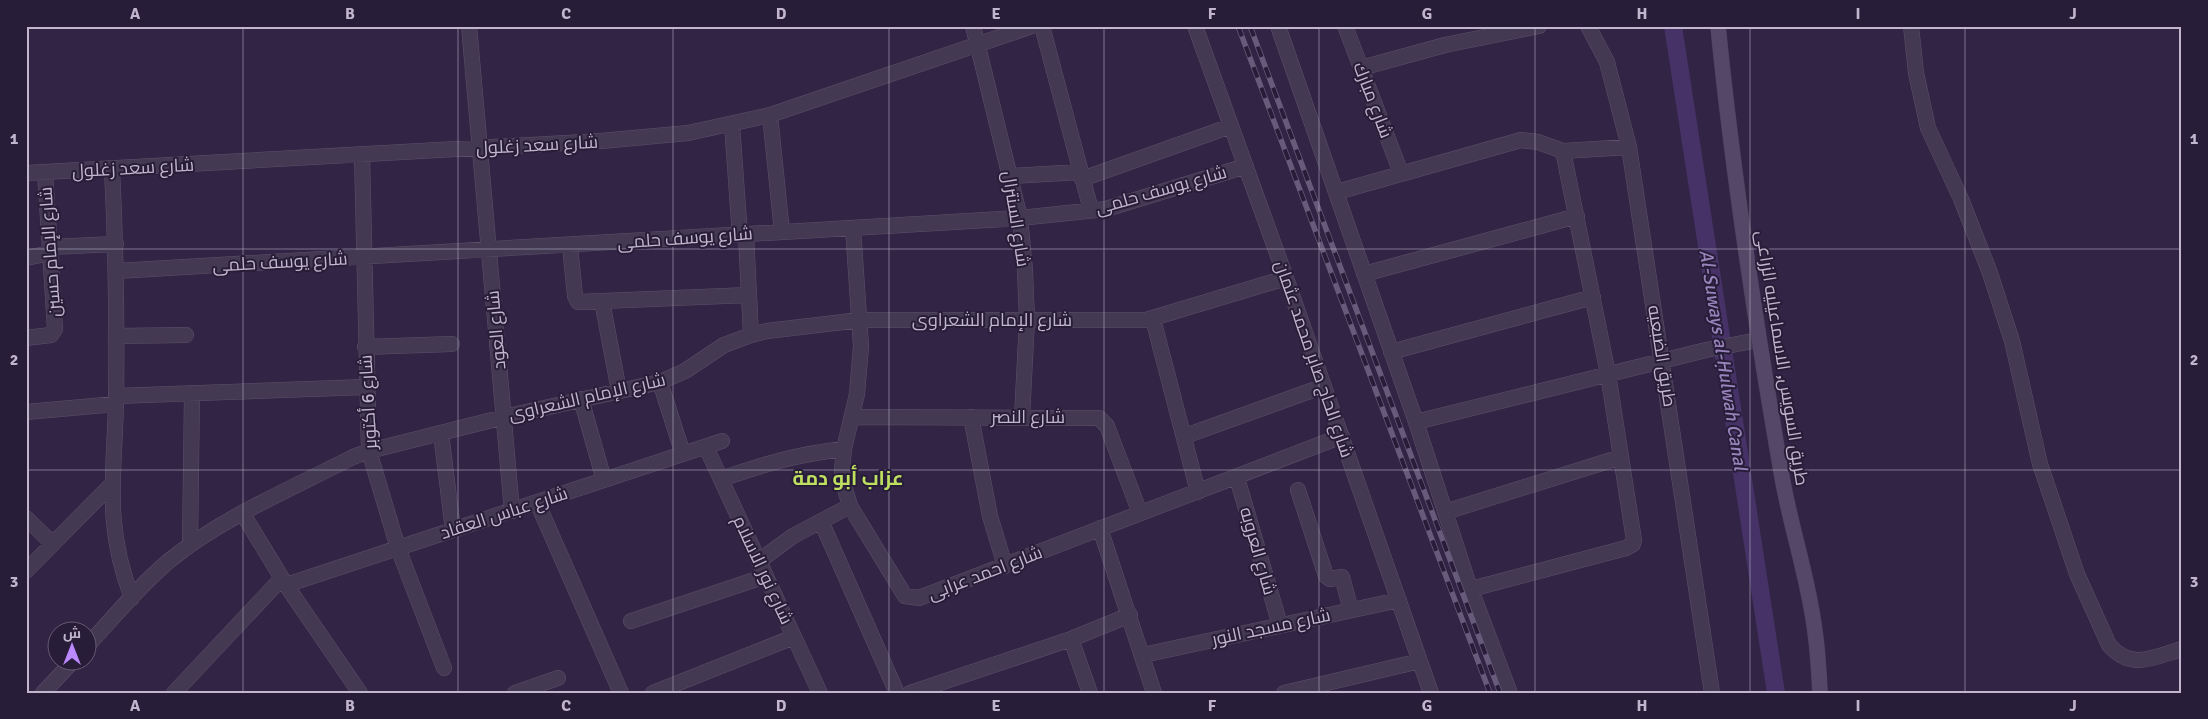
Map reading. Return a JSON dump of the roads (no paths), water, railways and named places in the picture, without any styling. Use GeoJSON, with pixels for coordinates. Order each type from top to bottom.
{"type":"FeatureCollection","features":[{"type":"Feature","properties":{"kind":"main road","name":"طريق السويس, الاسماعيليه الزراعى"},"geometry":{"type":"LineString","coordinates":[[1718,26],[1725,95],[1758,340],[1790,524],[1804,574],[1815,631],[1820,693]]}},
{"type":"Feature","properties":{"kind":"street","name":"شارع العود"},"geometry":{"type":"LineString","coordinates":[[469,26],[512,510]]}},
{"type":"Feature","properties":{"kind":"street","name":"شارع السنترال"},"geometry":{"type":"LineString","coordinates":[[973,26],[1020,218],[1025,270],[1026,320],[1022,417]]}},
{"type":"Feature","properties":{"kind":"street","name":"شارع سعد زغلول"},"geometry":{"type":"LineString","coordinates":[[26,173],[645,138],[732,125],[770,115],[1032,26]]}},
{"type":"Feature","properties":{"kind":"street"},"geometry":{"type":"LineString","coordinates":[[1042,26],[1091,210]]}},
{"type":"Feature","properties":{"kind":"street","name":"شارع الحاج صابر محمد عثمان"},"geometry":{"type":"LineString","coordinates":[[1194,26],[1286,278],[1431,693]]}},
{"type":"Feature","properties":{"kind":"street"},"geometry":{"type":"LineString","coordinates":[[1278,26],[1416,422],[1471,589],[1510,693]]}},
{"type":"Feature","properties":{"kind":"street","name":"شارع مبارك"},"geometry":{"type":"LineString","coordinates":[[1345,26],[1402,173]]}},
{"type":"Feature","properties":{"kind":"street","name":"طريق الضبعيه"},"geometry":{"type":"LineString","coordinates":[[1588,26],[1607,62],[1629,147],[1663,360],[1712,693]]}},
{"type":"Feature","properties":{"kind":"street"},"geometry":{"type":"LineString","coordinates":[[1911,26],[1916,73],[1928,128],[1962,199],[2010,332],[2040,464],[2077,574],[2109,645],[2118,655],[2126,660],[2137,660],[2182,650]]}},
{"type":"Feature","properties":{"kind":"street"},"geometry":{"type":"LineString","coordinates":[[1361,68],[1445,45],[1536,27]]}},
{"type":"Feature","properties":{"kind":"street"},"geometry":{"type":"LineString","coordinates":[[770,115],[782,232]]}},
{"type":"Feature","properties":{"kind":"street"},"geometry":{"type":"LineString","coordinates":[[732,125],[749,295],[751,335]]}},
{"type":"Feature","properties":{"kind":"street"},"geometry":{"type":"LineString","coordinates":[[1010,176],[1081,176],[1231,126]]}},
{"type":"Feature","properties":{"kind":"street"},"geometry":{"type":"LineString","coordinates":[[1337,192],[1521,140],[1538,142],[1563,151],[1629,147]]}},
{"type":"Feature","properties":{"kind":"street"},"geometry":{"type":"LineString","coordinates":[[1471,589],[1630,547],[1634,537],[1608,374],[1563,151]]}},
{"type":"Feature","properties":{"kind":"street","name":"شارع 6 أكتوبر"},"geometry":{"type":"LineString","coordinates":[[362,155],[369,451],[398,548],[444,668]]}},
{"type":"Feature","properties":{"kind":"street","name":"شارع يوسف حلمى"},"geometry":{"type":"LineString","coordinates":[[117,271],[488,251],[1020,218],[1106,209],[1246,166]]}},
{"type":"Feature","properties":{"kind":"street"},"geometry":{"type":"LineString","coordinates":[[112,169],[117,271],[116,400],[111,508],[118,554],[132,598]]}},
{"type":"Feature","properties":{"kind":"street","name":"شارع الإمام حسين"},"geometry":{"type":"LineString","coordinates":[[26,338],[48,336],[54,332],[45,172]]}},
{"type":"Feature","properties":{"kind":"street"},"geometry":{"type":"LineString","coordinates":[[1364,274],[1577,216]]}},
{"type":"Feature","properties":{"kind":"street","name":"شارع احمد عرابى"},"geometry":{"type":"LineString","coordinates":[[854,228],[860,320],[860,370],[844,449],[842,470],[845,494],[850,506],[902,593],[910,598],[918,598],[1005,566],[1342,436]]}},
{"type":"Feature","properties":{"kind":"street"},"geometry":{"type":"LineString","coordinates":[[26,258],[50,250],[116,244]]}},
{"type":"Feature","properties":{"kind":"street"},"geometry":{"type":"LineString","coordinates":[[570,246],[576,299],[582,302],[749,295]]}},
{"type":"Feature","properties":{"kind":"street","name":"شارع الإمام الشعراوى"},"geometry":{"type":"LineString","coordinates":[[98,634],[170,561],[190,545],[243,514],[353,457],[369,451],[504,417],[660,382],[685,372],[724,346],[751,335],[860,320],[1154,319],[1286,278]]}},
{"type":"Feature","properties":{"kind":"street"},"geometry":{"type":"LineString","coordinates":[[1391,352],[1593,297]]}},
{"type":"Feature","properties":{"kind":"street"},"geometry":{"type":"LineString","coordinates":[[602,301],[619,391]]}},
{"type":"Feature","properties":{"kind":"street"},"geometry":{"type":"LineString","coordinates":[[1154,319],[1198,492]]}},
{"type":"Feature","properties":{"kind":"street"},"geometry":{"type":"LineString","coordinates":[[116,336],[186,335]]}},
{"type":"Feature","properties":{"kind":"street"},"geometry":{"type":"LineString","coordinates":[[1416,422],[1663,360],[1758,340]]}},
{"type":"Feature","properties":{"kind":"street"},"geometry":{"type":"LineString","coordinates":[[366,347],[452,344]]}},
{"type":"Feature","properties":{"kind":"street"},"geometry":{"type":"LineString","coordinates":[[660,382],[683,454]]}},
{"type":"Feature","properties":{"kind":"street"},"geometry":{"type":"LineString","coordinates":[[1185,436],[1324,386]]}},
{"type":"Feature","properties":{"kind":"street"},"geometry":{"type":"LineString","coordinates":[[26,412],[116,400],[192,393],[366,387]]}},
{"type":"Feature","properties":{"kind":"street"},"geometry":{"type":"LineString","coordinates":[[190,545],[192,393]]}},
{"type":"Feature","properties":{"kind":"street"},"geometry":{"type":"LineString","coordinates":[[581,399],[604,480]]}},
{"type":"Feature","properties":{"kind":"street","name":"شارع النصر"},"geometry":{"type":"LineString","coordinates":[[852,417],[1093,417],[1104,421],[1140,513]]}},
{"type":"Feature","properties":{"kind":"street"},"geometry":{"type":"LineString","coordinates":[[971,417],[990,516],[1005,566]]}},
{"type":"Feature","properties":{"kind":"street"},"geometry":{"type":"LineString","coordinates":[[441,433],[453,530]]}},
{"type":"Feature","properties":{"kind":"street","name":"شارع عباس العقاد"},"geometry":{"type":"LineString","coordinates":[[284,581],[398,548],[722,441]]}},
{"type":"Feature","properties":{"kind":"street","name":"شارع نور الاسلام"},"geometry":{"type":"LineString","coordinates":[[706,447],[820,693]]}},
{"type":"Feature","properties":{"kind":"street"},"geometry":{"type":"LineString","coordinates":[[720,479],[805,453],[844,449]]}},
{"type":"Feature","properties":{"kind":"street"},"geometry":{"type":"LineString","coordinates":[[1445,512],[1621,458]]}},
{"type":"Feature","properties":{"kind":"street","name":"شارع العروبه"},"geometry":{"type":"LineString","coordinates":[[1237,478],[1280,625]]}},
{"type":"Feature","properties":{"kind":"street"},"geometry":{"type":"LineString","coordinates":[[26,571],[111,485]]}},
{"type":"Feature","properties":{"kind":"street"},"geometry":{"type":"LineString","coordinates":[[1298,490],[1326,576],[1330,579],[1342,577],[1351,610]]}},
{"type":"Feature","properties":{"kind":"street"},"geometry":{"type":"LineString","coordinates":[[537,502],[621,693]]}},
{"type":"Feature","properties":{"kind":"street"},"geometry":{"type":"LineString","coordinates":[[759,561],[793,536],[850,506]]}},
{"type":"Feature","properties":{"kind":"street"},"geometry":{"type":"LineString","coordinates":[[243,514],[284,581],[360,693]]}},
{"type":"Feature","properties":{"kind":"street"},"geometry":{"type":"LineString","coordinates":[[26,518],[53,544]]}},
{"type":"Feature","properties":{"kind":"street"},"geometry":{"type":"LineString","coordinates":[[821,521],[897,693]]}},
{"type":"Feature","properties":{"kind":"street"},"geometry":{"type":"LineString","coordinates":[[1100,528],[1154,693]]}},
{"type":"Feature","properties":{"kind":"street"},"geometry":{"type":"LineString","coordinates":[[631,621],[766,576]]}},
{"type":"Feature","properties":{"kind":"street"},"geometry":{"type":"LineString","coordinates":[[174,693],[284,581]]}},
{"type":"Feature","properties":{"kind":"street","name":"شارع مسجد النور"},"geometry":{"type":"LineString","coordinates":[[1143,655],[1399,600]]}},
{"type":"Feature","properties":{"kind":"street"},"geometry":{"type":"LineString","coordinates":[[910,693],[1071,639],[1130,615]]}},
{"type":"Feature","properties":{"kind":"street"},"geometry":{"type":"LineString","coordinates":[[653,693],[794,636]]}},
{"type":"Feature","properties":{"kind":"street"},"geometry":{"type":"LineString","coordinates":[[1071,639],[1090,693]]}},
{"type":"Feature","properties":{"kind":"street"},"geometry":{"type":"LineString","coordinates":[[1284,693],[1420,661]]}},
{"type":"Feature","properties":{"kind":"street"},"geometry":{"type":"LineString","coordinates":[[42,693],[62,672]]}},
{"type":"Feature","properties":{"kind":"street"},"geometry":{"type":"LineString","coordinates":[[515,693],[558,678]]}},
{"type":"Feature","properties":{"kind":"waterway","name":"Al-Suways al-Ḥulwah Canal"},"geometry":{"type":"LineString","coordinates":[[1673,26],[1776,693]]}},
{"type":"Feature","properties":{"kind":"railway"},"geometry":{"type":"LineString","coordinates":[[1238,26],[1490,693]]}},
{"type":"Feature","properties":{"kind":"railway"},"geometry":{"type":"LineString","coordinates":[[1250,26],[1500,693]]}},
{"type":"Feature","properties":{"kind":"district","name":"عزاب أبو دمة"},"geometry":{"type":"Point","coordinates":[848,478]}}]}
